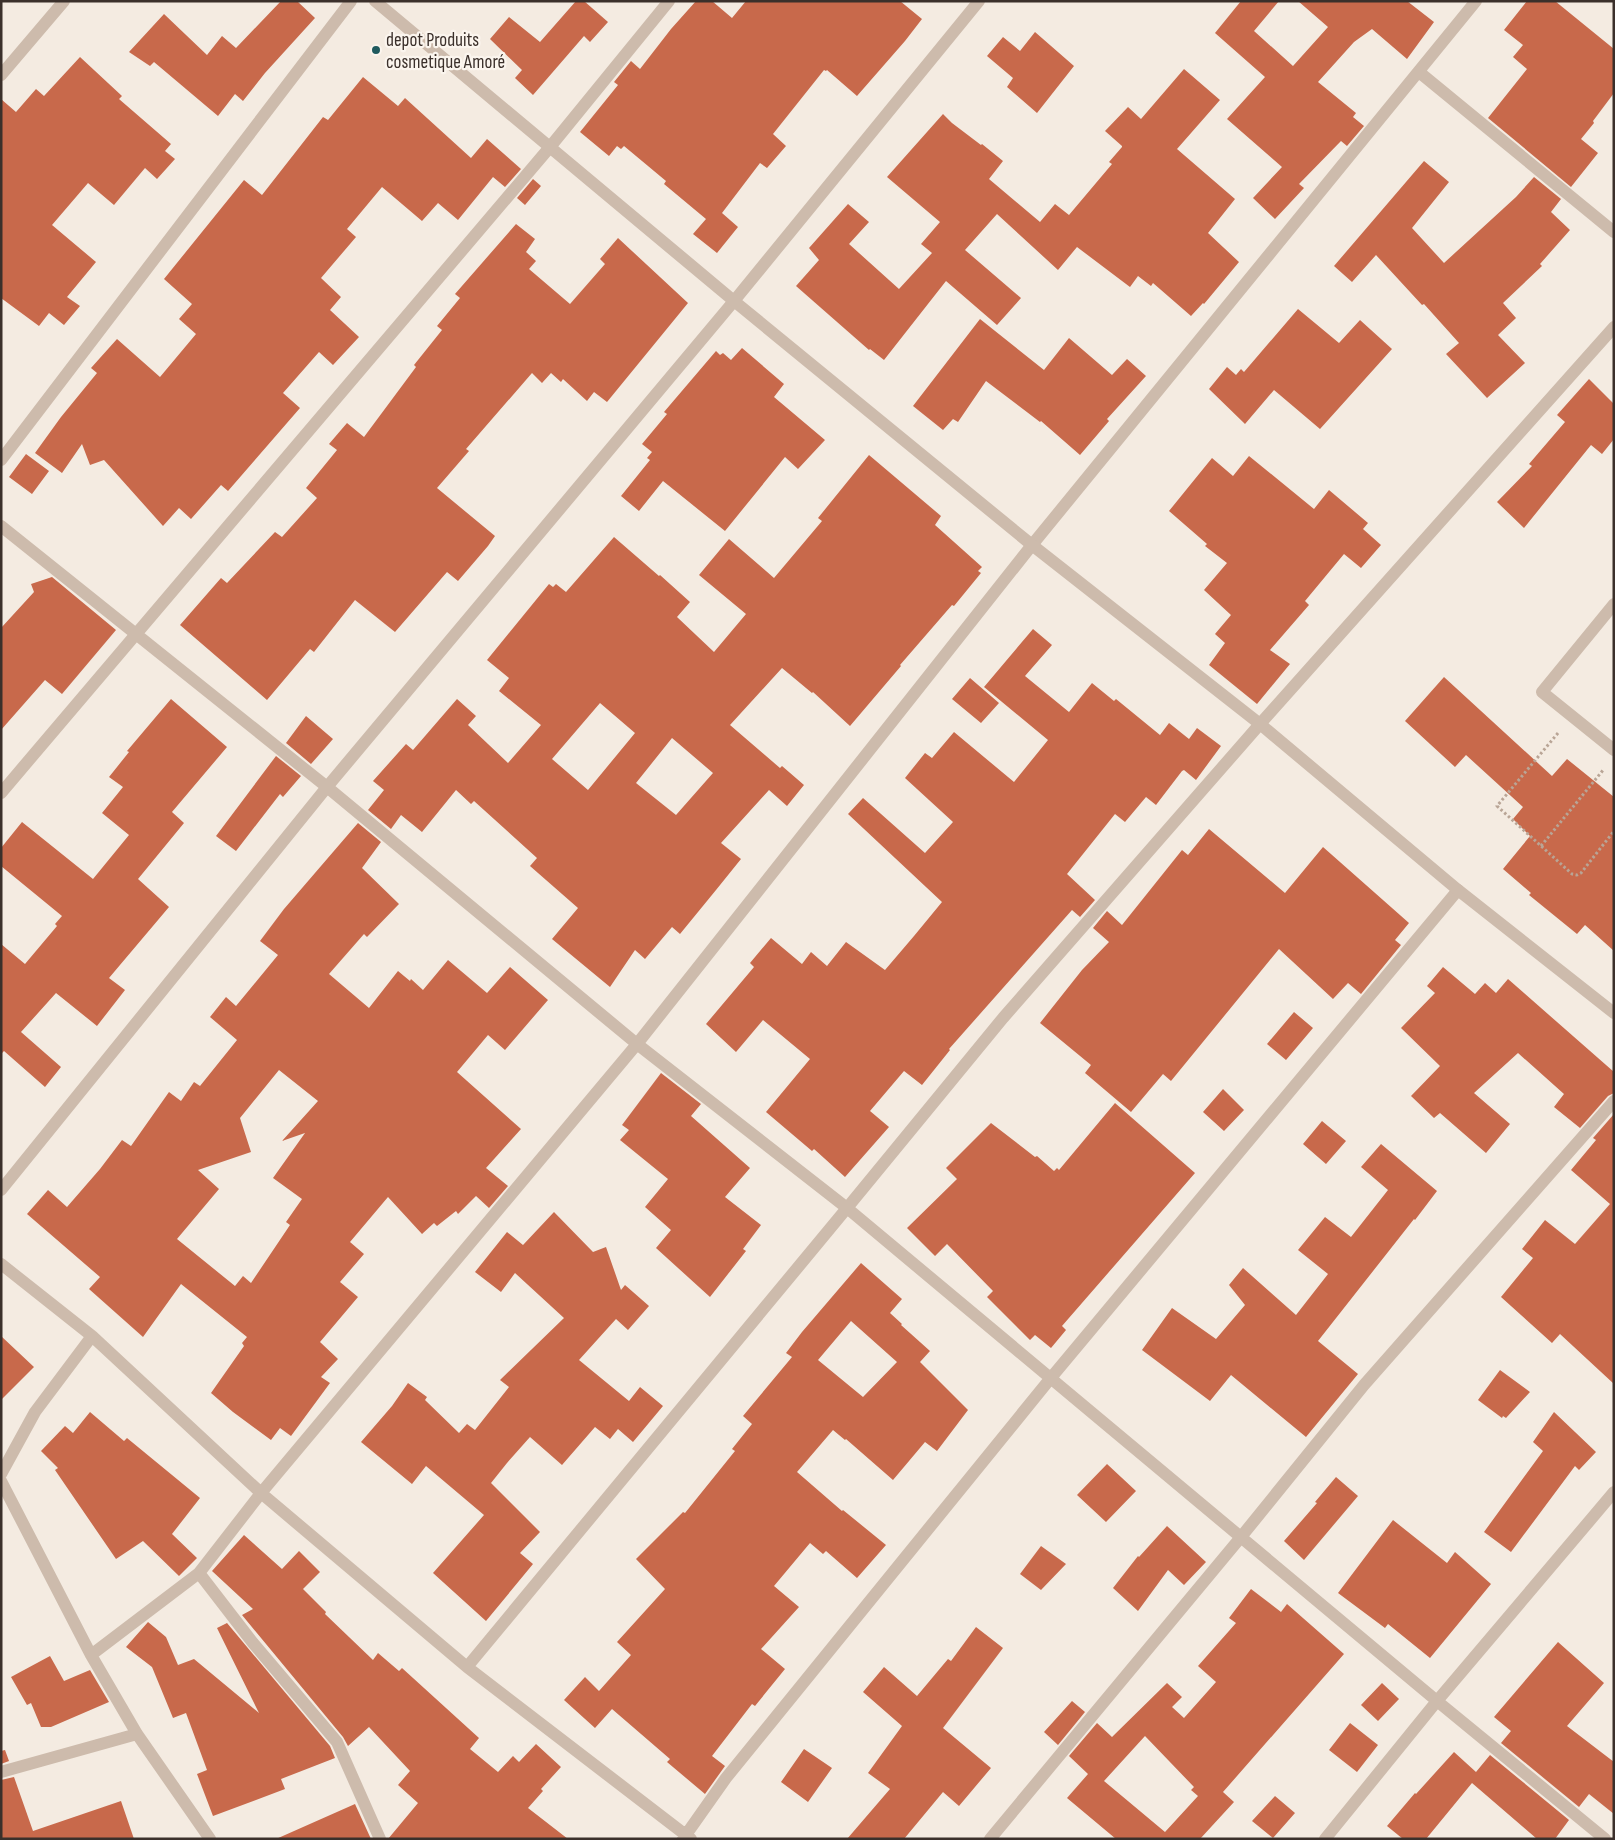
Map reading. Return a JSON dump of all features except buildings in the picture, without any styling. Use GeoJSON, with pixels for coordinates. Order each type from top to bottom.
{"type":"FeatureCollection","features":[{"type":"Feature","properties":{"kind":"street"},"geometry":{"type":"LineString","coordinates":[[1,75],[64,1]]}},
{"type":"Feature","properties":{"kind":"street"},"geometry":{"type":"LineString","coordinates":[[1,460],[350,1]]}},
{"type":"Feature","properties":{"kind":"street"},"geometry":{"type":"LineString","coordinates":[[375,1],[734,301],[1032,545],[1260,724],[1458,890],[1614,1013]]}},
{"type":"Feature","properties":{"kind":"street"},"geometry":{"type":"LineString","coordinates":[[1,794],[550,147],[669,1]]}},
{"type":"Feature","properties":{"kind":"street"},"geometry":{"type":"LineString","coordinates":[[1,1190],[327,787],[734,301],[979,1]]}},
{"type":"Feature","properties":{"kind":"street"},"geometry":{"type":"LineString","coordinates":[[91,1655],[199,1573],[261,1493],[636,1044],[1032,545],[1476,1]]}},
{"type":"Feature","properties":{"kind":"street"},"geometry":{"type":"LineString","coordinates":[[1418,72],[1614,232]]}},
{"type":"Feature","properties":{"kind":"street"},"geometry":{"type":"LineString","coordinates":[[467,1667],[1003,1018],[1260,724],[1614,328]]}},
{"type":"Feature","properties":{"kind":"street"},"geometry":{"type":"LineString","coordinates":[[1,526],[327,787],[636,1044],[847,1208],[1050,1379],[1605,1839]]}},
{"type":"Feature","properties":{"kind":"street"},"geometry":{"type":"LineString","coordinates":[[1614,604],[1542,692],[1614,750]]}},
{"type":"Feature","properties":{"kind":"street"},"geometry":{"type":"LineString","coordinates":[[1,1264],[92,1336],[261,1493],[467,1667],[686,1837],[726,1778],[1050,1379],[1458,890]]}},
{"type":"Feature","properties":{"kind":"street"},"geometry":{"type":"LineString","coordinates":[[990,1839],[1241,1537],[1364,1385],[1614,1101]]}},
{"type":"Feature","properties":{"kind":"street"},"geometry":{"type":"LineString","coordinates":[[1,1474],[35,1412],[92,1336]]}},
{"type":"Feature","properties":{"kind":"street"},"geometry":{"type":"LineString","coordinates":[[1,1480],[91,1655],[137,1734],[210,1839]]}},
{"type":"Feature","properties":{"kind":"street"},"geometry":{"type":"LineString","coordinates":[[1325,1839],[1437,1701],[1614,1492]]}},
{"type":"Feature","properties":{"kind":"street"},"geometry":{"type":"LineString","coordinates":[[199,1573],[253,1643],[337,1742],[380,1839]]}},
{"type":"Feature","properties":{"kind":"street"},"geometry":{"type":"LineString","coordinates":[[1,1772],[137,1734]]}},
{"type":"Feature","properties":{"kind":"path"},"geometry":{"type":"LineString","coordinates":[[1573,716],[1497,806],[1572,874],[1577,875],[1581,873],[1614,831]]}},
{"type":"Feature","properties":{"kind":"path"},"geometry":{"type":"LineString","coordinates":[[1541,846],[1608,765]]}},
{"type":"Feature","properties":{"kind":"place","name":"depot Produits cosmetique Amoré"},"geometry":{"type":"Point","coordinates":[376,50]}}]}
